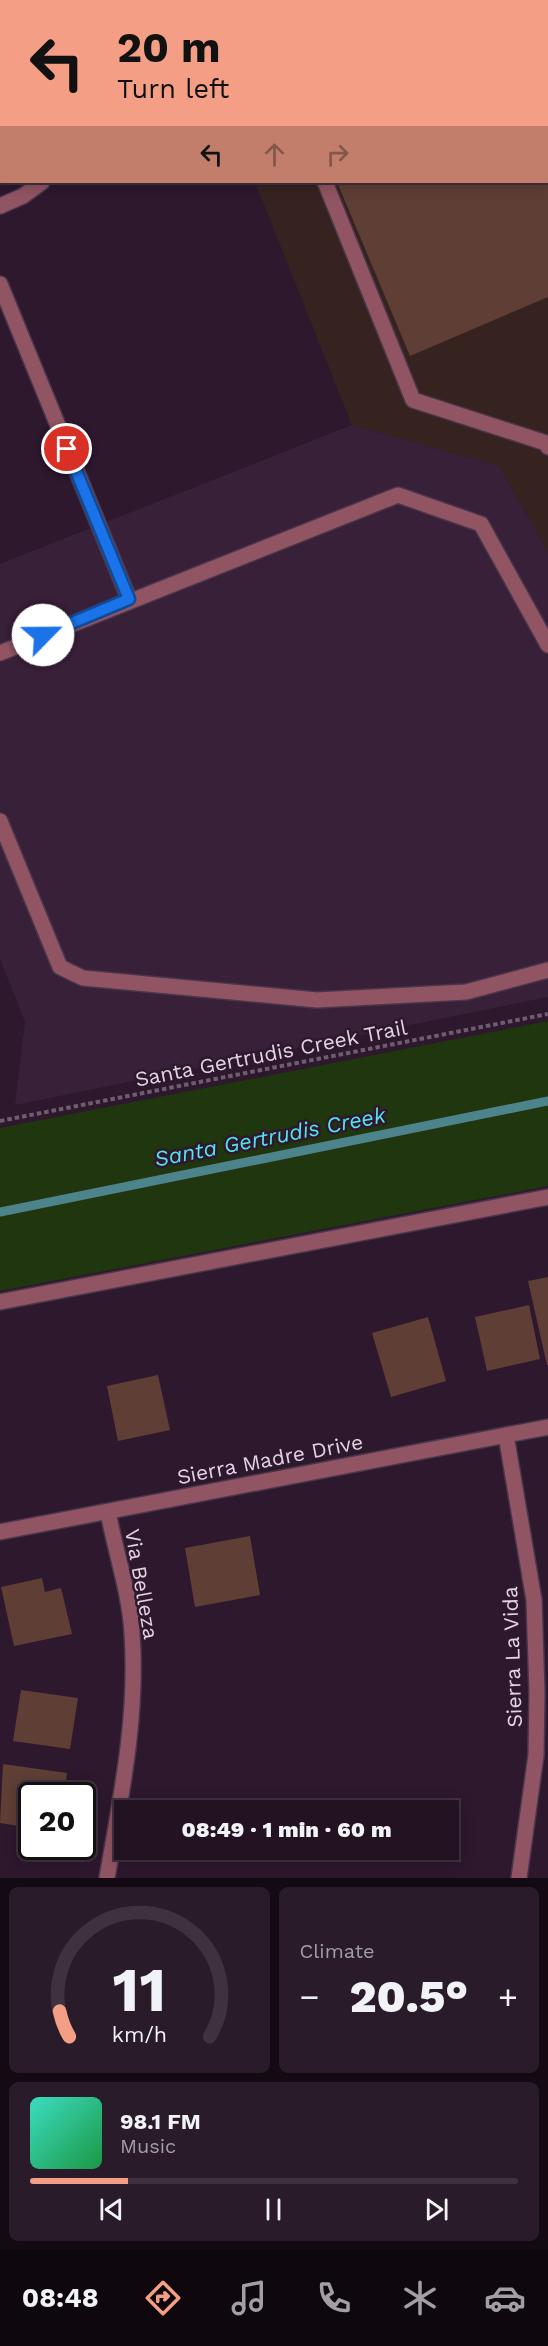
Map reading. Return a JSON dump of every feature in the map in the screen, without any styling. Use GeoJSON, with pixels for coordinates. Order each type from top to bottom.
{"type":"FeatureCollection","features":[{"type":"Feature","properties":{"kind":"street"},"geometry":{"type":"LineString","coordinates":[[0,206],[23,196],[41,183]]}},
{"type":"Feature","properties":{"kind":"street"},"geometry":{"type":"LineString","coordinates":[[325,183],[413,400],[546,443],[548,447]]}},
{"type":"Feature","properties":{"kind":"street"},"geometry":{"type":"LineString","coordinates":[[0,284],[129,599]]}},
{"type":"Feature","properties":{"kind":"street"},"geometry":{"type":"LineString","coordinates":[[0,653],[129,599],[398,495],[481,524],[548,645]]}},
{"type":"Feature","properties":{"kind":"street"},"geometry":{"type":"LineString","coordinates":[[0,821],[60,967],[83,978],[317,1000],[466,992],[548,970]]}},
{"type":"Feature","properties":{"kind":"street"},"geometry":{"type":"LineString","coordinates":[[0,1302],[548,1197]]}},
{"type":"Feature","properties":{"kind":"street","name":"Sierra Madre Drive"},"geometry":{"type":"LineString","coordinates":[[0,1532],[548,1427]]}},
{"type":"Feature","properties":{"kind":"street","name":"Sierra La Vida"},"geometry":{"type":"LineString","coordinates":[[506,1435],[534,1600],[542,1756],[519,1878]]}},
{"type":"Feature","properties":{"kind":"street","name":"Via Belleza"},"geometry":{"type":"LineString","coordinates":[[107,1878],[128,1757],[134,1697],[132,1630],[108,1512]]}},
{"type":"Feature","properties":{"kind":"path","name":"Santa Gertrudis Creek Trail"},"geometry":{"type":"LineString","coordinates":[[0,1121],[548,1014]]}},
{"type":"Feature","properties":{"kind":"shaded area"},"geometry":{"type":"Polygon","coordinates":[[[255,183],[548,183],[548,552],[499,466],[352,425],[255,183]]]}},
{"type":"Feature","properties":{"kind":"shaded area"},"geometry":{"type":"Polygon","coordinates":[[[352,425],[499,466],[548,552],[548,997],[15,1105],[25,1022],[0,959],[0,564],[352,425]]]}},
{"type":"Feature","properties":{"kind":"green space"},"geometry":{"type":"Polygon","coordinates":[[[548,1021],[548,1186],[0,1291],[0,1128],[548,1021]]]}},
{"type":"Feature","properties":{"kind":"building"},"geometry":{"type":"Polygon","coordinates":[[[337,183],[548,183],[548,297],[410,356],[337,183]]]}},
{"type":"Feature","properties":{"kind":"building"},"geometry":{"type":"Polygon","coordinates":[[[548,1277],[548,1365],[547,1365],[528,1281],[548,1277]]]}},
{"type":"Feature","properties":{"kind":"building"},"geometry":{"type":"Polygon","coordinates":[[[529,1305],[540,1359],[487,1371],[475,1317],[529,1305]]]}},
{"type":"Feature","properties":{"kind":"building"},"geometry":{"type":"Polygon","coordinates":[[[428,1317],[446,1381],[391,1397],[372,1333],[428,1317]]]}},
{"type":"Feature","properties":{"kind":"building"},"geometry":{"type":"Polygon","coordinates":[[[158,1375],[170,1430],[118,1441],[107,1386],[158,1375]]]}},
{"type":"Feature","properties":{"kind":"building"},"geometry":{"type":"Polygon","coordinates":[[[250,1536],[260,1595],[195,1607],[185,1548],[250,1536]]]}},
{"type":"Feature","properties":{"kind":"building"},"geometry":{"type":"Polygon","coordinates":[[[42,1578],[45,1592],[61,1588],[72,1634],[14,1646],[1,1587],[42,1578]]]}},
{"type":"Feature","properties":{"kind":"building"},"geometry":{"type":"Polygon","coordinates":[[[21,1690],[78,1698],[70,1749],[13,1741],[21,1690]]]}},
{"type":"Feature","properties":{"kind":"building"},"geometry":{"type":"Polygon","coordinates":[[[3,1764],[67,1773],[66,1782],[18,1782],[18,1826],[0,1823],[3,1764]]]}},
{"type":"Feature","properties":{"kind":"waterway","name":"Santa Gertrudis Creek"},"geometry":{"type":"LineString","coordinates":[[0,1212],[548,1101]]}},
{"type":"Feature","properties":{"kind":"route"},"geometry":{"type":"LineString","coordinates":[[43,635],[129,599],[67,449]]}}]}
